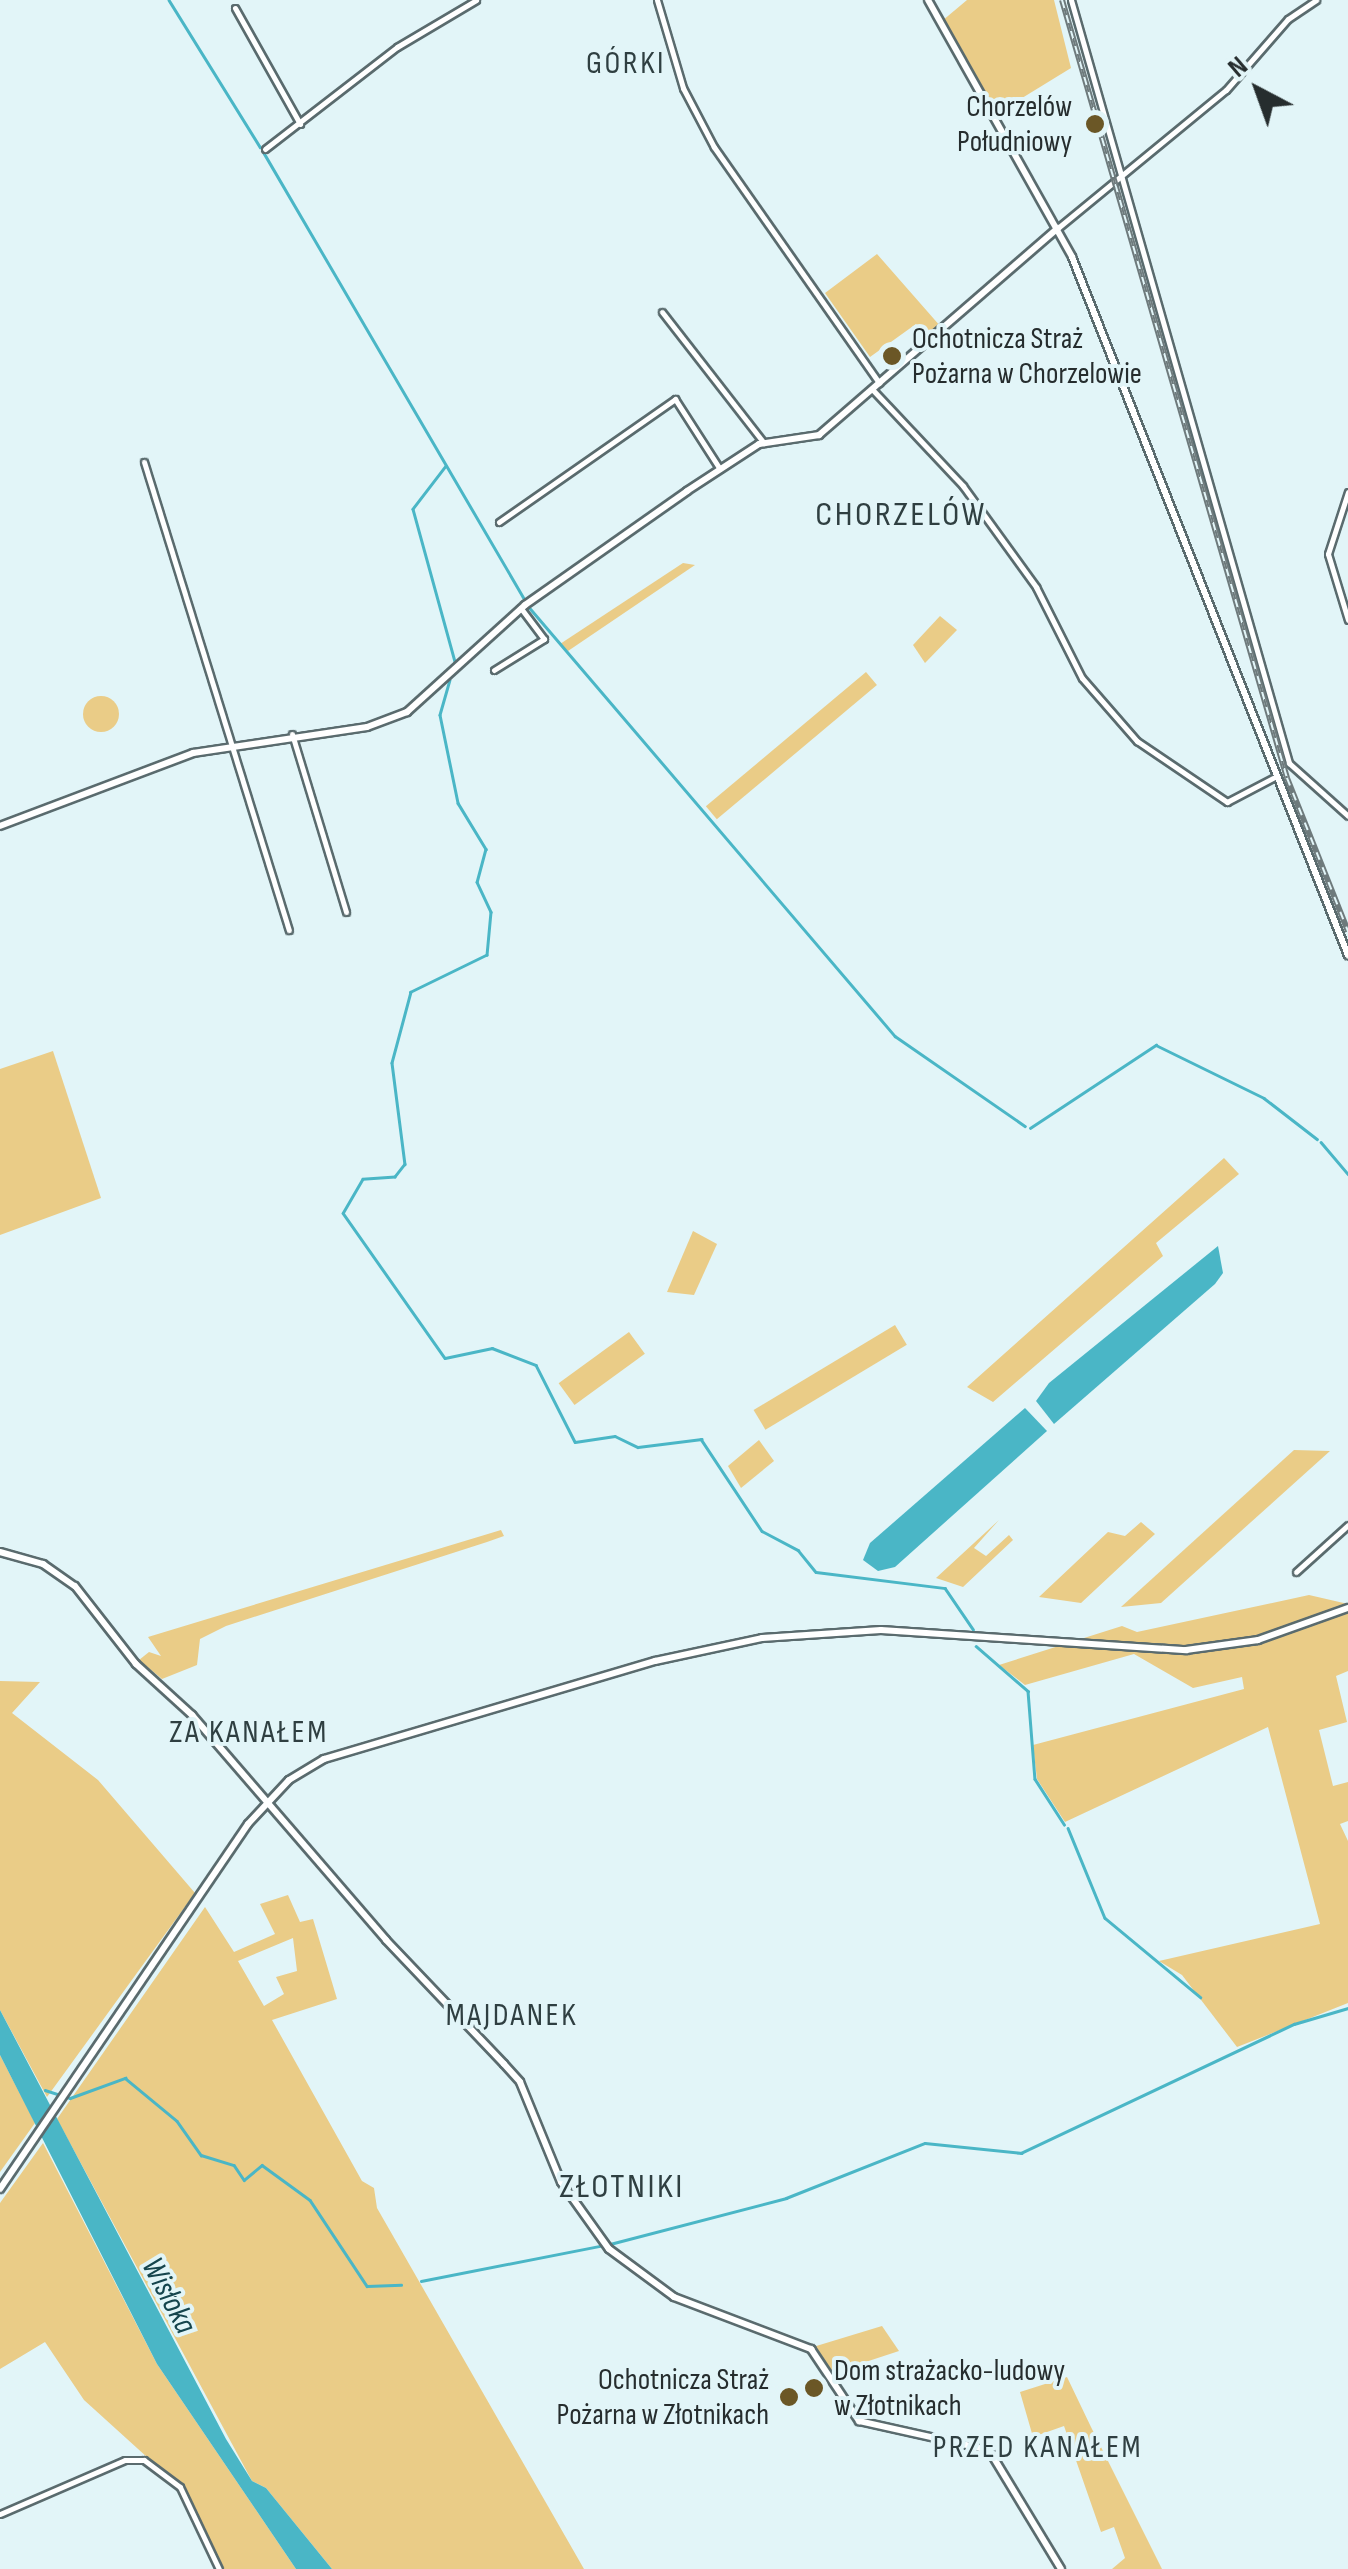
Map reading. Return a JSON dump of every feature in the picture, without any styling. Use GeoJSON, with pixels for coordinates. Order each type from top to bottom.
{"type":"FeatureCollection","features":[{"type":"Feature","properties":{"kind":"street"},"geometry":{"type":"LineString","coordinates":[[264,149],[396,47],[476,0]]}},
{"type":"Feature","properties":{"kind":"street"},"geometry":{"type":"LineString","coordinates":[[657,0],[683,88],[714,147],[879,382]]}},
{"type":"Feature","properties":{"kind":"street"},"geometry":{"type":"LineString","coordinates":[[928,0],[1058,228],[1273,778],[1348,955]]}},
{"type":"Feature","properties":{"kind":"street"},"geometry":{"type":"LineString","coordinates":[[1071,0],[1289,763],[1348,816]]}},
{"type":"Feature","properties":{"kind":"street"},"geometry":{"type":"LineString","coordinates":[[0,826],[234,743],[366,727],[407,712],[521,608],[720,469],[764,443],[814,438],[1120,174],[1226,90],[1288,19],[1316,0]]}},
{"type":"Feature","properties":{"kind":"street"},"geometry":{"type":"LineString","coordinates":[[234,8],[300,124]]}},
{"type":"Feature","properties":{"kind":"street"},"geometry":{"type":"LineString","coordinates":[[662,312],[764,443]]}},
{"type":"Feature","properties":{"kind":"street"},"geometry":{"type":"LineString","coordinates":[[872,389],[963,486],[1036,587],[1082,678],[1137,741],[1228,802],[1273,778]]}},
{"type":"Feature","properties":{"kind":"street"},"geometry":{"type":"LineString","coordinates":[[500,522],[675,399],[720,469]]}},
{"type":"Feature","properties":{"kind":"street"},"geometry":{"type":"LineString","coordinates":[[144,462],[234,743],[288,930]]}},
{"type":"Feature","properties":{"kind":"street"},"geometry":{"type":"LineString","coordinates":[[1348,492],[1328,554],[1348,620]]}},
{"type":"Feature","properties":{"kind":"street"},"geometry":{"type":"LineString","coordinates":[[494,670],[544,639],[521,608]]}},
{"type":"Feature","properties":{"kind":"street"},"geometry":{"type":"LineString","coordinates":[[292,734],[346,912]]}},
{"type":"Feature","properties":{"kind":"street"},"geometry":{"type":"LineString","coordinates":[[1296,1572],[1348,1525]]}},
{"type":"Feature","properties":{"kind":"street"},"geometry":{"type":"LineString","coordinates":[[0,1552],[65,1576],[520,2082],[561,2182],[610,2249],[674,2297],[812,2349],[859,2421],[989,2450],[1061,2569]]}},
{"type":"Feature","properties":{"kind":"street"},"geometry":{"type":"LineString","coordinates":[[0,2189],[266,1801],[296,1775],[344,1751],[731,1644],[880,1630],[1186,1650],[1258,1640],[1348,1608]]}},
{"type":"Feature","properties":{"kind":"street"},"geometry":{"type":"LineString","coordinates":[[0,2514],[125,2460],[144,2460],[180,2487],[219,2569]]}},
{"type":"Feature","properties":{"kind":"shaded area"},"geometry":{"type":"Polygon","coordinates":[[[967,0],[1054,0],[1071,68],[996,114],[942,21],[967,0]]]}},
{"type":"Feature","properties":{"kind":"shaded area"},"geometry":{"type":"Polygon","coordinates":[[[877,254],[941,327],[928,338],[916,324],[870,357],[825,293],[877,254]]]}},
{"type":"Feature","properties":{"kind":"shaded area"},"geometry":{"type":"Polygon","coordinates":[[[683,563],[695,565],[568,651],[560,644],[683,563]]]}},
{"type":"Feature","properties":{"kind":"shaded area"},"geometry":{"type":"Polygon","coordinates":[[[940,616],[957,630],[925,663],[913,645],[940,616]]]}},
{"type":"Feature","properties":{"kind":"shaded area"},"geometry":{"type":"Polygon","coordinates":[[[866,672],[877,685],[717,819],[706,806],[866,672]]]}},
{"type":"Feature","properties":{"kind":"shaded area"},"geometry":{"type":"Polygon","coordinates":[[[101,696],[114,701],[119,714],[114,727],[101,732],[88,727],[83,714],[88,701],[101,696]]]}},
{"type":"Feature","properties":{"kind":"shaded area"},"geometry":{"type":"Polygon","coordinates":[[[53,1051],[101,1198],[0,1235],[0,1069],[53,1051]]]}},
{"type":"Feature","properties":{"kind":"shaded area"},"geometry":{"type":"Polygon","coordinates":[[[1224,1158],[1239,1174],[1156,1243],[1163,1256],[993,1402],[967,1387],[1224,1158]]]}},
{"type":"Feature","properties":{"kind":"shaded area"},"geometry":{"type":"Polygon","coordinates":[[[693,1231],[717,1244],[694,1295],[667,1292],[693,1231]]]}},
{"type":"Feature","properties":{"kind":"shaded area"},"geometry":{"type":"Polygon","coordinates":[[[895,1325],[907,1345],[765,1430],[754,1410],[895,1325]]]}},
{"type":"Feature","properties":{"kind":"shaded area"},"geometry":{"type":"Polygon","coordinates":[[[629,1332],[645,1354],[574,1405],[559,1383],[629,1332]]]}},
{"type":"Feature","properties":{"kind":"shaded area"},"geometry":{"type":"Polygon","coordinates":[[[759,1440],[774,1461],[741,1488],[728,1466],[759,1440]]]}},
{"type":"Feature","properties":{"kind":"shaded area"},"geometry":{"type":"Polygon","coordinates":[[[1294,1450],[1330,1451],[1161,1603],[1121,1607],[1294,1450]]]}},
{"type":"Feature","properties":{"kind":"shaded area"},"geometry":{"type":"Polygon","coordinates":[[[999,1520],[974,1548],[986,1556],[1009,1535],[1013,1540],[963,1587],[936,1578],[999,1520]]]}},
{"type":"Feature","properties":{"kind":"shaded area"},"geometry":{"type":"Polygon","coordinates":[[[1141,1522],[1155,1534],[1081,1603],[1039,1597],[1108,1532],[1125,1536],[1141,1522]]]}},
{"type":"Feature","properties":{"kind":"shaded area"},"geometry":{"type":"Polygon","coordinates":[[[501,1530],[504,1536],[487,1542],[226,1626],[200,1639],[197,1665],[162,1679],[139,1660],[149,1652],[161,1656],[148,1637],[501,1530]]]}},
{"type":"Feature","properties":{"kind":"shaded area"},"geometry":{"type":"Polygon","coordinates":[[[1309,1595],[1348,1604],[1348,1671],[1336,1676],[1347,1722],[1319,1730],[1333,1786],[1348,1782],[1348,1821],[1340,1824],[1348,1841],[1348,2003],[1237,2047],[1182,1975],[1159,1961],[1320,1924],[1268,1727],[1065,1822],[1037,1779],[1033,1745],[1244,1689],[1242,1677],[1193,1688],[1134,1654],[1025,1685],[999,1665],[1122,1626],[1137,1632],[1309,1595]]]}},
{"type":"Feature","properties":{"kind":"shaded area"},"geometry":{"type":"Polygon","coordinates":[[[0,1681],[40,1682],[12,1713],[98,1780],[195,1893],[47,2097],[0,2010],[0,1681]]]}},
{"type":"Feature","properties":{"kind":"shaded area"},"geometry":{"type":"Polygon","coordinates":[[[288,1895],[300,1922],[313,1919],[337,1999],[272,2020],[362,2181],[374,2188],[377,2208],[584,2569],[332,2569],[266,2488],[252,2481],[57,2119],[205,1907],[234,1952],[275,1934],[260,1904],[288,1895]],[[293,1938],[238,1961],[264,2006],[284,1994],[276,1977],[297,1971],[293,1938]]]}},
{"type":"Feature","properties":{"kind":"shaded area"},"geometry":{"type":"Polygon","coordinates":[[[0,2055],[35,2123],[0,2172],[0,2055]]]}},
{"type":"Feature","properties":{"kind":"shaded area"},"geometry":{"type":"Polygon","coordinates":[[[43,2143],[157,2364],[296,2569],[221,2569],[180,2487],[84,2400],[45,2342],[0,2369],[0,2203],[43,2143]]]}},
{"type":"Feature","properties":{"kind":"shaded area"},"geometry":{"type":"Polygon","coordinates":[[[882,2326],[899,2351],[832,2373],[813,2347],[882,2326]]]}},
{"type":"Feature","properties":{"kind":"shaded area"},"geometry":{"type":"Polygon","coordinates":[[[1067,2377],[1162,2569],[1112,2569],[1125,2558],[1114,2527],[1101,2532],[1064,2426],[1033,2437],[1020,2392],[1067,2377]]]}},
{"type":"Feature","properties":{"kind":"water"},"geometry":{"type":"Polygon","coordinates":[[[1218,1246],[1223,1273],[1215,1284],[1054,1424],[1036,1401],[1049,1383],[1218,1246]]]}},
{"type":"Feature","properties":{"kind":"water"},"geometry":{"type":"Polygon","coordinates":[[[1025,1408],[1047,1431],[895,1567],[878,1571],[863,1560],[870,1543],[1025,1408]]]}},
{"type":"Feature","properties":{"kind":"water"},"geometry":{"type":"Polygon","coordinates":[[[0,2010],[226,2439],[252,2481],[266,2488],[332,2569],[296,2569],[157,2364],[0,2055],[0,2010]]]}},
{"type":"Feature","properties":{"kind":"waterway"},"geometry":{"type":"LineString","coordinates":[[169,0],[260,147]]}},
{"type":"Feature","properties":{"kind":"waterway"},"geometry":{"type":"LineString","coordinates":[[264,153],[525,600]]}},
{"type":"Feature","properties":{"kind":"waterway"},"geometry":{"type":"LineString","coordinates":[[446,466],[413,509],[455,662]]}},
{"type":"Feature","properties":{"kind":"waterway"},"geometry":{"type":"LineString","coordinates":[[529,607],[895,1036],[1025,1126]]}},
{"type":"Feature","properties":{"kind":"waterway"},"geometry":{"type":"LineString","coordinates":[[450,680],[440,715],[458,803],[486,849],[477,882],[491,912],[487,955],[411,992],[392,1063],[405,1164],[395,1177],[363,1179],[343,1213],[445,1358],[492,1348],[536,1365],[575,1442],[615,1436],[638,1447],[701,1439],[762,1531],[798,1550],[816,1572],[945,1588],[973,1629]]}},
{"type":"Feature","properties":{"kind":"waterway"},"geometry":{"type":"LineString","coordinates":[[1030,1128],[1156,1045],[1264,1098],[1317,1139]]}},
{"type":"Feature","properties":{"kind":"waterway"},"geometry":{"type":"LineString","coordinates":[[1321,1142],[1348,1174]]}},
{"type":"Feature","properties":{"kind":"waterway"},"geometry":{"type":"LineString","coordinates":[[976,1646],[1028,1691],[1035,1779],[1064,1824]]}},
{"type":"Feature","properties":{"kind":"waterway"},"geometry":{"type":"LineString","coordinates":[[1068,1828],[1105,1918],[1200,1997]]}},
{"type":"Feature","properties":{"kind":"waterway"},"geometry":{"type":"LineString","coordinates":[[610,2244],[786,2198],[925,2143],[1021,2153],[1294,2024],[1348,2008]]}},
{"type":"Feature","properties":{"kind":"waterway"},"geometry":{"type":"LineString","coordinates":[[45,2090],[70,2098],[125,2078],[177,2121],[201,2155],[234,2165],[244,2180],[262,2165],[310,2200],[367,2286],[401,2285]]}},
{"type":"Feature","properties":{"kind":"waterway"},"geometry":{"type":"LineString","coordinates":[[421,2281],[600,2246]]}},
{"type":"Feature","properties":{"kind":"railway"},"geometry":{"type":"LineString","coordinates":[[1062,0],[1287,778],[1348,931]]}},
{"type":"Feature","properties":{"kind":"place","name":"Chorzelów Południowy"},"geometry":{"type":"Point","coordinates":[1095,124]}},
{"type":"Feature","properties":{"kind":"place","name":"Ochotnicza Straż Pożarna w Chorzelowie"},"geometry":{"type":"Point","coordinates":[892,356]}},
{"type":"Feature","properties":{"kind":"place","name":"Dom strażacko-ludowy w Złotnikach"},"geometry":{"type":"Point","coordinates":[814,2388]}},
{"type":"Feature","properties":{"kind":"place","name":"Ochotnicza Straż Pożarna w Złotnikach"},"geometry":{"type":"Point","coordinates":[789,2397]}},
{"type":"Feature","properties":{"kind":"district","name":"GÓRKI"},"geometry":{"type":"Point","coordinates":[626,64]}},
{"type":"Feature","properties":{"kind":"district","name":"CHORZELÓW"},"geometry":{"type":"Point","coordinates":[901,515]}},
{"type":"Feature","properties":{"kind":"district","name":"ZA KANAŁEM"},"geometry":{"type":"Point","coordinates":[249,1733]}},
{"type":"Feature","properties":{"kind":"district","name":"MAJDANEK"},"geometry":{"type":"Point","coordinates":[512,2016]}},
{"type":"Feature","properties":{"kind":"district","name":"ZŁOTNIKI"},"geometry":{"type":"Point","coordinates":[622,2187]}},
{"type":"Feature","properties":{"kind":"district","name":"PRZED KANAŁEM"},"geometry":{"type":"Point","coordinates":[1038,2448]}},
{"type":"Feature","properties":{"kind":"water label","name":"Wisłoka"},"geometry":{"type":"Point","coordinates":[168,2296]}}]}
